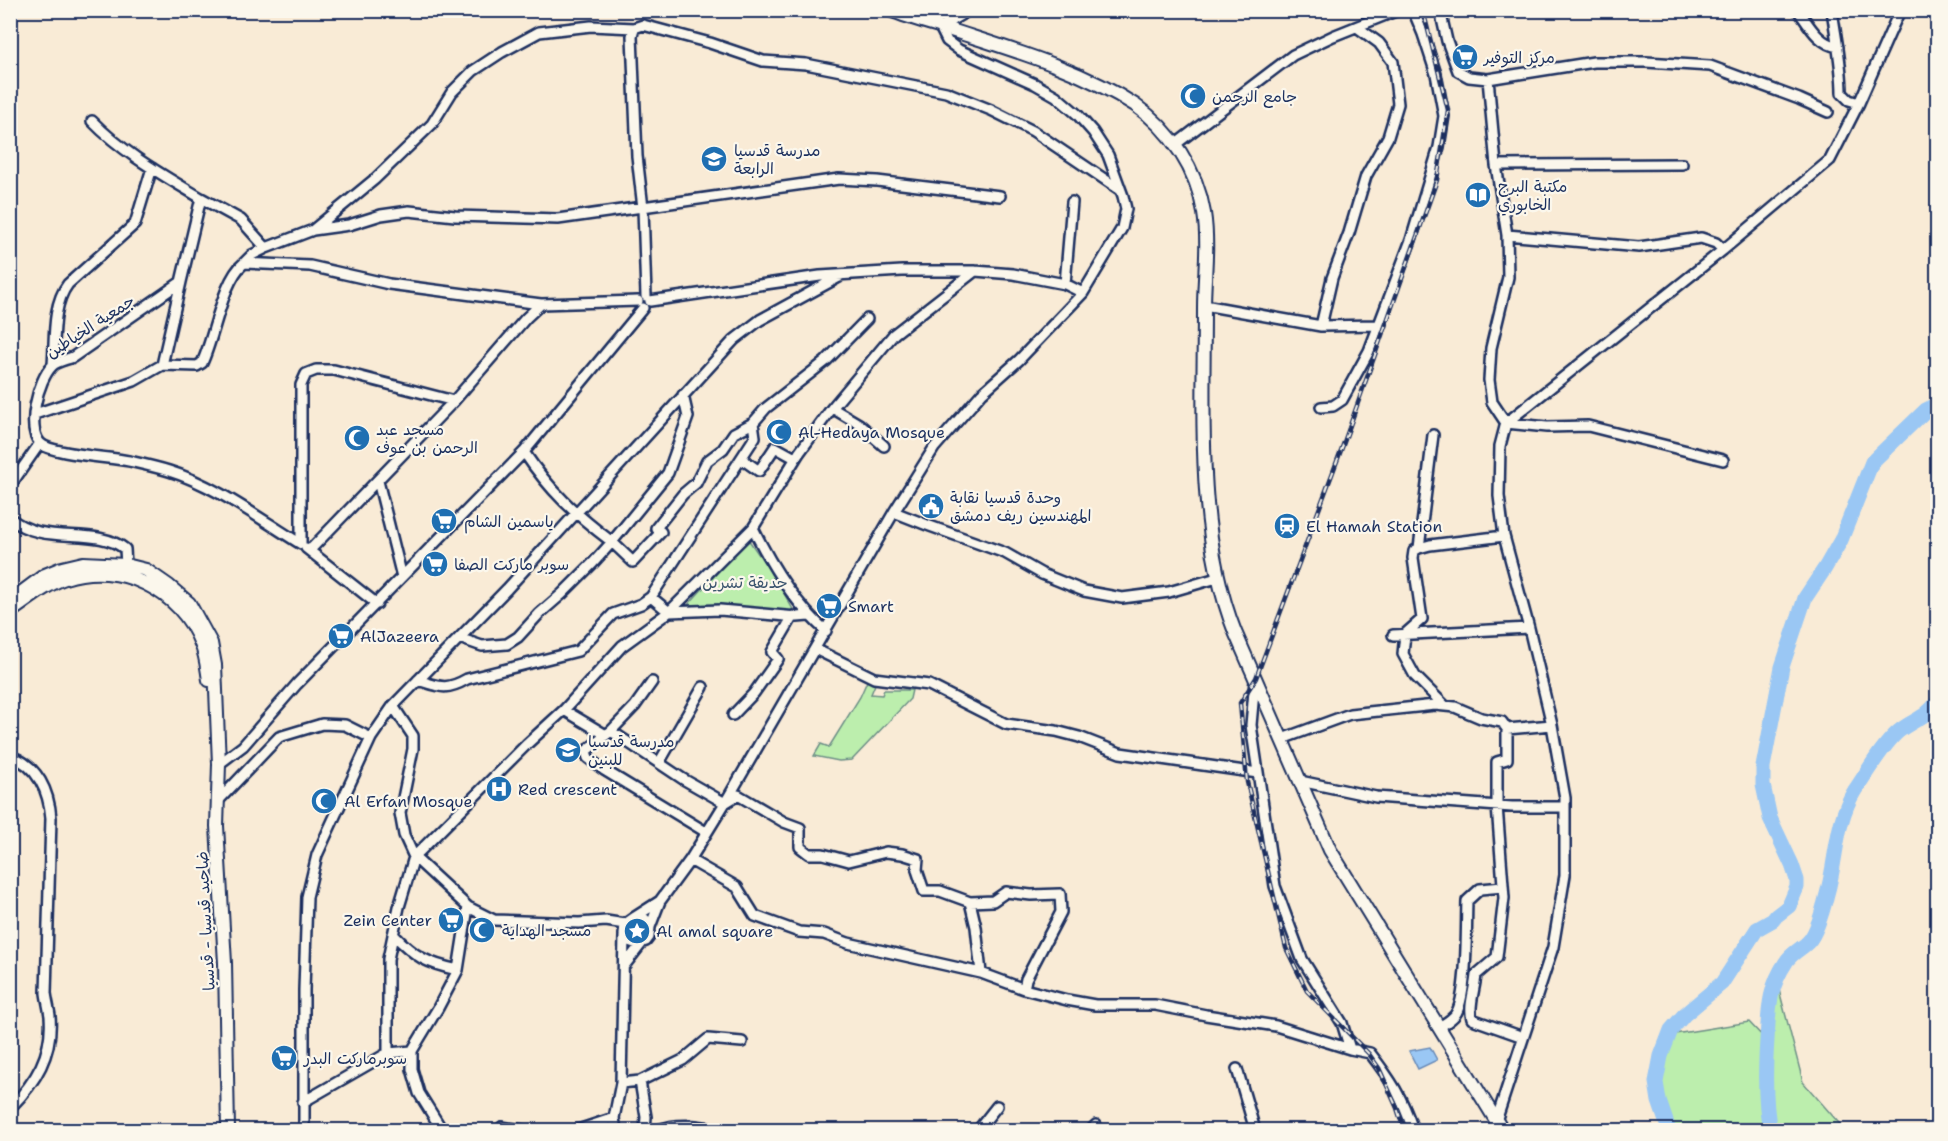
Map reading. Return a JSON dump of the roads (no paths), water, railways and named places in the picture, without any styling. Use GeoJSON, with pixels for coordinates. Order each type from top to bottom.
{"type":"FeatureCollection","features":[{"type":"Feature","properties":{"kind":"main road"},"geometry":{"type":"LineString","coordinates":[[889,11],[1061,66],[1136,106],[1176,144],[1197,186],[1204,212],[1206,240],[1205,446],[1210,537],[1228,614],[1330,850],[1497,1118],[1502,1131]]}},
{"type":"Feature","properties":{"kind":"main road"},"geometry":{"type":"LineString","coordinates":[[10,601],[45,575],[83,563],[126,565],[146,570],[189,603],[211,643],[215,665],[216,711]]}},
{"type":"Feature","properties":{"kind":"main road"},"geometry":{"type":"LineString","coordinates":[[10,612],[49,585],[85,573],[106,571],[142,581],[163,594],[180,609],[193,627],[202,645],[216,711]]}},
{"type":"Feature","properties":{"kind":"main road","name":"ضاحيد قدسيا - قدسيا"},"geometry":{"type":"LineString","coordinates":[[216,711],[219,764],[218,865],[225,963],[228,1131]]}},
{"type":"Feature","properties":{"kind":"street"},"geometry":{"type":"LineString","coordinates":[[624,966],[649,937],[650,927],[660,901],[690,860],[725,803],[894,512],[934,448],[982,393],[1019,360],[1083,293],[1122,228],[1126,209],[1124,196],[1119,189],[1108,155],[1093,132],[1077,114],[1056,96],[1035,84],[959,50],[947,41],[940,27],[969,10]]}},
{"type":"Feature","properties":{"kind":"street"},"geometry":{"type":"LineString","coordinates":[[1176,144],[1293,55],[1398,10]]}},
{"type":"Feature","properties":{"kind":"street"},"geometry":{"type":"LineString","coordinates":[[1321,407],[1333,406],[1342,400],[1369,351],[1411,240],[1432,172],[1444,116],[1436,74],[1424,34],[1413,10]]}},
{"type":"Feature","properties":{"kind":"street"},"geometry":{"type":"LineString","coordinates":[[1440,10],[1447,41],[1458,71],[1469,77],[1488,80],[1594,62],[1710,66],[1828,112]]}},
{"type":"Feature","properties":{"kind":"street"},"geometry":{"type":"LineString","coordinates":[[1798,10],[1822,42],[1838,47]]}},
{"type":"Feature","properties":{"kind":"street"},"geometry":{"type":"LineString","coordinates":[[1832,10],[1842,61],[1842,93],[1849,100],[1859,103]]}},
{"type":"Feature","properties":{"kind":"street"},"geometry":{"type":"LineString","coordinates":[[1497,1118],[1553,946],[1565,875],[1565,807],[1552,724],[1530,628],[1504,536],[1499,496],[1500,446],[1506,423],[1723,250],[1830,160],[1859,103],[1900,10]]}},
{"type":"Feature","properties":{"kind":"street"},"geometry":{"type":"LineString","coordinates":[[313,230],[375,179],[432,124],[452,92],[473,71],[539,32],[591,26],[634,28],[643,25],[652,26],[763,61],[806,64],[946,92],[1033,130],[1119,189]]}},
{"type":"Feature","properties":{"kind":"street"},"geometry":{"type":"LineString","coordinates":[[1321,326],[1332,278],[1349,233],[1366,176],[1388,137],[1398,104],[1393,62],[1379,43],[1357,27]]}},
{"type":"Feature","properties":{"kind":"street"},"geometry":{"type":"LineString","coordinates":[[219,764],[243,746],[297,684],[524,452],[645,301],[643,208],[637,156],[632,36],[634,28]]}},
{"type":"Feature","properties":{"kind":"street"},"geometry":{"type":"LineString","coordinates":[[1488,80],[1496,165],[1508,235],[1508,277],[1491,348],[1489,380],[1492,402],[1506,423]]}},
{"type":"Feature","properties":{"kind":"street"},"geometry":{"type":"LineString","coordinates":[[92,121],[108,137],[152,168],[241,220],[266,248]]}},
{"type":"Feature","properties":{"kind":"street"},"geometry":{"type":"LineString","coordinates":[[1496,165],[1682,164]]}},
{"type":"Feature","properties":{"kind":"street"},"geometry":{"type":"LineString","coordinates":[[53,365],[58,305],[62,292],[135,224],[152,168]]}},
{"type":"Feature","properties":{"kind":"street"},"geometry":{"type":"LineString","coordinates":[[35,414],[134,381],[162,365],[197,366],[202,363],[226,293],[237,269],[252,255],[313,230],[349,225],[381,215],[409,211],[455,216],[558,219],[838,179],[877,181],[1000,196]]}},
{"type":"Feature","properties":{"kind":"street"},"geometry":{"type":"LineString","coordinates":[[162,365],[201,198]]}},
{"type":"Feature","properties":{"kind":"street"},"geometry":{"type":"LineString","coordinates":[[1065,284],[1072,202]]}},
{"type":"Feature","properties":{"kind":"street"},"geometry":{"type":"LineString","coordinates":[[1508,235],[1639,247],[1701,238],[1716,243],[1723,250]]}},
{"type":"Feature","properties":{"kind":"street"},"geometry":{"type":"LineString","coordinates":[[244,262],[310,267],[389,284],[541,304],[645,301],[820,276],[902,271],[975,271],[1013,274],[1065,284],[1083,293]]}},
{"type":"Feature","properties":{"kind":"street"},"geometry":{"type":"LineString","coordinates":[[388,1053],[388,959],[399,907],[414,857],[564,710],[622,646],[669,612],[753,528],[795,458],[832,408],[894,334],[975,271]]}},
{"type":"Feature","properties":{"kind":"street"},"geometry":{"type":"LineString","coordinates":[[304,1131],[307,897],[317,855],[371,738],[393,706],[459,638],[734,340],[760,320],[841,276]]}},
{"type":"Feature","properties":{"kind":"street","name":"جمعية الخياطين"},"geometry":{"type":"LineString","coordinates":[[40,443],[35,431],[36,397],[43,379],[53,365],[73,357],[181,282]]}},
{"type":"Feature","properties":{"kind":"street"},"geometry":{"type":"LineString","coordinates":[[310,550],[454,401],[526,318],[541,304]]}},
{"type":"Feature","properties":{"kind":"street"},"geometry":{"type":"LineString","coordinates":[[1204,305],[1321,326],[1377,325]]}},
{"type":"Feature","properties":{"kind":"street"},"geometry":{"type":"LineString","coordinates":[[524,452],[543,481],[575,513],[633,562],[661,532],[656,528],[696,483],[707,461],[723,449],[734,433],[753,423],[766,408],[826,362],[867,319]]}},
{"type":"Feature","properties":{"kind":"street"},"geometry":{"type":"LineString","coordinates":[[300,544],[301,385],[306,374],[316,370],[333,370],[454,401]]}},
{"type":"Feature","properties":{"kind":"street"},"geometry":{"type":"LineString","coordinates":[[459,638],[482,646],[507,644],[518,637],[593,563],[668,472],[688,417],[683,395]]}},
{"type":"Feature","properties":{"kind":"street"},"geometry":{"type":"LineString","coordinates":[[832,408],[859,424],[884,447]]}},
{"type":"Feature","properties":{"kind":"street"},"geometry":{"type":"LineString","coordinates":[[417,680],[444,688],[455,686],[468,679],[578,651],[613,614],[641,604],[651,597],[720,487],[742,459],[754,437],[753,423]]}},
{"type":"Feature","properties":{"kind":"street"},"geometry":{"type":"LineString","coordinates":[[1506,423],[1547,427],[1588,426],[1723,460]]}},
{"type":"Feature","properties":{"kind":"street"},"geometry":{"type":"LineString","coordinates":[[1419,548],[1433,435]]}},
{"type":"Feature","properties":{"kind":"street"},"geometry":{"type":"LineString","coordinates":[[10,486],[40,443],[53,451],[115,459],[170,471],[218,493],[310,550],[377,604]]}},
{"type":"Feature","properties":{"kind":"street"},"geometry":{"type":"LineString","coordinates":[[742,459],[759,471],[776,447],[795,458]]}},
{"type":"Feature","properties":{"kind":"street"},"geometry":{"type":"LineString","coordinates":[[378,481],[402,577]]}},
{"type":"Feature","properties":{"kind":"street"},"geometry":{"type":"LineString","coordinates":[[894,512],[1005,553],[1042,574],[1084,591],[1122,598],[1169,592],[1218,578]]}},
{"type":"Feature","properties":{"kind":"street"},"geometry":{"type":"LineString","coordinates":[[10,518],[19,526],[39,532],[105,539],[119,544],[125,549],[126,565]]}},
{"type":"Feature","properties":{"kind":"street"},"geometry":{"type":"LineString","coordinates":[[753,528],[766,554],[809,616],[826,631]]}},
{"type":"Feature","properties":{"kind":"street"},"geometry":{"type":"LineString","coordinates":[[1445,706],[1415,676],[1403,654],[1405,634],[1422,619],[1413,558],[1414,551],[1430,545],[1504,536]]}},
{"type":"Feature","properties":{"kind":"street"},"geometry":{"type":"LineString","coordinates":[[651,597],[669,612],[720,610],[809,616]]}},
{"type":"Feature","properties":{"kind":"street"},"geometry":{"type":"LineString","coordinates":[[733,715],[754,693],[778,659],[772,652],[793,616]]}},
{"type":"Feature","properties":{"kind":"street"},"geometry":{"type":"LineString","coordinates":[[1393,635],[1530,628]]}},
{"type":"Feature","properties":{"kind":"street"},"geometry":{"type":"LineString","coordinates":[[815,649],[874,678],[929,685],[1006,724],[1056,731],[1079,737],[1120,753],[1258,772]]}},
{"type":"Feature","properties":{"kind":"street"},"geometry":{"type":"LineString","coordinates":[[1256,678],[1251,724],[1275,886],[1302,959],[1342,1023],[1350,1049]]}},
{"type":"Feature","properties":{"kind":"street"},"geometry":{"type":"LineString","coordinates":[[652,682],[635,706],[609,733],[586,751],[588,758],[706,832]]}},
{"type":"Feature","properties":{"kind":"street"},"geometry":{"type":"LineString","coordinates":[[659,763],[704,687]]}},
{"type":"Feature","properties":{"kind":"street"},"geometry":{"type":"LineString","coordinates":[[1282,738],[1350,714],[1435,705],[1455,707],[1481,718],[1502,722],[1507,729],[1507,759],[1497,762],[1497,806],[1504,898],[1497,957],[1476,975],[1474,995],[1469,1010],[1472,1018],[1523,1037]]}},
{"type":"Feature","properties":{"kind":"street"},"geometry":{"type":"LineString","coordinates":[[393,706],[412,736],[413,749],[400,813],[404,835],[414,857],[468,907],[494,920],[579,923],[606,921],[625,924],[660,901]]}},
{"type":"Feature","properties":{"kind":"street"},"geometry":{"type":"LineString","coordinates":[[564,710],[609,733],[725,803]]}},
{"type":"Feature","properties":{"kind":"street"},"geometry":{"type":"LineString","coordinates":[[219,800],[279,737],[322,724],[345,725],[371,738]]}},
{"type":"Feature","properties":{"kind":"street"},"geometry":{"type":"LineString","coordinates":[[1507,729],[1552,724]]}},
{"type":"Feature","properties":{"kind":"street"},"geometry":{"type":"LineString","coordinates":[[10,756],[31,768],[42,783],[49,800],[51,818],[46,993],[50,1017],[49,1043],[44,1062],[35,1080],[10,1108]]}},
{"type":"Feature","properties":{"kind":"street"},"geometry":{"type":"LineString","coordinates":[[1300,782],[1376,797],[1497,806],[1565,807]]}},
{"type":"Feature","properties":{"kind":"street"},"geometry":{"type":"LineString","coordinates":[[725,803],[738,795],[784,822],[800,828],[800,847],[809,854],[823,854],[849,861],[886,852],[918,859],[917,870],[924,891],[940,891],[970,902],[993,901],[1006,892],[1031,895],[1060,894],[1060,912],[1026,979],[1024,989]]}},
{"type":"Feature","properties":{"kind":"street"},"geometry":{"type":"LineString","coordinates":[[690,860],[737,887],[755,916],[799,932],[824,934],[848,943],[981,973],[1024,989],[1095,1005],[1155,1005],[1276,1026],[1370,1053],[1387,1074],[1403,1101],[1413,1131]]}},
{"type":"Feature","properties":{"kind":"street"},"geometry":{"type":"LineString","coordinates":[[1440,1027],[1457,1013],[1466,956],[1467,901],[1480,889],[1503,887]]}},
{"type":"Feature","properties":{"kind":"street"},"geometry":{"type":"LineString","coordinates":[[970,902],[976,927],[981,973]]}},
{"type":"Feature","properties":{"kind":"street"},"geometry":{"type":"LineString","coordinates":[[442,1131],[419,1093],[412,1069],[412,1052],[458,970],[468,907]]}},
{"type":"Feature","properties":{"kind":"street"},"geometry":{"type":"LineString","coordinates":[[635,917],[645,919],[650,927]]}},
{"type":"Feature","properties":{"kind":"street"},"geometry":{"type":"LineString","coordinates":[[615,1131],[614,1118],[621,1083],[625,924]]}},
{"type":"Feature","properties":{"kind":"street"},"geometry":{"type":"LineString","coordinates":[[393,934],[409,951],[431,964],[458,970]]}},
{"type":"Feature","properties":{"kind":"street"},"geometry":{"type":"LineString","coordinates":[[624,935],[633,943],[642,943]]}},
{"type":"Feature","properties":{"kind":"street"},"geometry":{"type":"LineString","coordinates":[[621,1083],[640,1081],[683,1060],[708,1039],[742,1042]]}},
{"type":"Feature","properties":{"kind":"street"},"geometry":{"type":"LineString","coordinates":[[303,1102],[388,1053],[412,1052]]}},
{"type":"Feature","properties":{"kind":"street"},"geometry":{"type":"LineString","coordinates":[[1237,1069],[1255,1131]]}},
{"type":"Feature","properties":{"kind":"street"},"geometry":{"type":"LineString","coordinates":[[640,1081],[646,1117],[645,1131]]}},
{"type":"Feature","properties":{"kind":"street"},"geometry":{"type":"LineString","coordinates":[[978,1131],[997,1106]]}},
{"type":"Feature","properties":{"kind":"street"},"geometry":{"type":"LineString","coordinates":[[578,1131],[614,1118]]}},
{"type":"Feature","properties":{"kind":"street"},"geometry":{"type":"LineString","coordinates":[[658,1131],[670,1126],[703,1127],[723,1131]]}},
{"type":"Feature","properties":{"kind":"street"},"geometry":{"type":"LineString","coordinates":[[500,1131],[502,1127],[522,1131]]}},
{"type":"Feature","properties":{"kind":"water"},"geometry":{"type":"Polygon","coordinates":[[[1430,1047],[1437,1060],[1418,1069],[1409,1051],[1430,1047]]]}},
{"type":"Feature","properties":{"kind":"waterway"},"geometry":{"type":"LineString","coordinates":[[1669,1130],[1659,1101],[1656,1082],[1661,1056],[1671,1030],[1684,1015],[1722,983],[1757,929],[1773,920],[1789,906],[1797,887],[1792,865],[1770,818],[1763,785],[1763,767],[1782,667],[1805,598],[1841,540],[1872,462],[1926,410],[1938,404]]}},
{"type":"Feature","properties":{"kind":"waterway"},"geometry":{"type":"LineString","coordinates":[[1770,1130],[1766,1097],[1766,1063],[1769,1009],[1776,981],[1788,959],[1809,941],[1817,925],[1824,905],[1840,828],[1848,802],[1893,736],[1929,712],[1938,701]]}},
{"type":"Feature","properties":{"kind":"railway"},"geometry":{"type":"LineString","coordinates":[[1404,1130],[1379,1068],[1369,1054],[1307,991],[1286,948],[1247,782],[1240,703],[1256,678],[1343,445],[1437,180],[1448,110],[1423,10]]}},
{"type":"Feature","properties":{"kind":"place","name":"مركز التوفير"},"geometry":{"type":"Point","coordinates":[1465,57]}},
{"type":"Feature","properties":{"kind":"place","name":"جامع الرحمن"},"geometry":{"type":"Point","coordinates":[1193,96]}},
{"type":"Feature","properties":{"kind":"place","name":"مدرسة قدسيا الرابعة"},"geometry":{"type":"Point","coordinates":[714,159]}},
{"type":"Feature","properties":{"kind":"place","name":"مكتبة البرج الخابوري"},"geometry":{"type":"Point","coordinates":[1478,195]}},
{"type":"Feature","properties":{"kind":"place","name":"Al-Hedaya Mosque"},"geometry":{"type":"Point","coordinates":[779,432]}},
{"type":"Feature","properties":{"kind":"place","name":"مسجد عبد الرحمن بن عوف"},"geometry":{"type":"Point","coordinates":[357,438]}},
{"type":"Feature","properties":{"kind":"place","name":"وحدة قدسيا نقابة المهندسين ريف دمشق"},"geometry":{"type":"Point","coordinates":[931,506]}},
{"type":"Feature","properties":{"kind":"place","name":"ياسمين الشام"},"geometry":{"type":"Point","coordinates":[444,521]}},
{"type":"Feature","properties":{"kind":"place","name":"El Hamah Station"},"geometry":{"type":"Point","coordinates":[1287,526]}},
{"type":"Feature","properties":{"kind":"place","name":"سوبر ماركت الصفا"},"geometry":{"type":"Point","coordinates":[435,564]}},
{"type":"Feature","properties":{"kind":"place","name":"Smart"},"geometry":{"type":"Point","coordinates":[829,606]}},
{"type":"Feature","properties":{"kind":"place","name":"AlJazeera"},"geometry":{"type":"Point","coordinates":[341,636]}},
{"type":"Feature","properties":{"kind":"place","name":"مدرسة قدسيا للبنين"},"geometry":{"type":"Point","coordinates":[568,750]}},
{"type":"Feature","properties":{"kind":"place","name":"Red crescent"},"geometry":{"type":"Point","coordinates":[499,789]}},
{"type":"Feature","properties":{"kind":"place","name":"Al Erfan Mosque"},"geometry":{"type":"Point","coordinates":[324,801]}},
{"type":"Feature","properties":{"kind":"place","name":"Zein Center"},"geometry":{"type":"Point","coordinates":[451,920]}},
{"type":"Feature","properties":{"kind":"place","name":"مسجد الهداية"},"geometry":{"type":"Point","coordinates":[482,930]}},
{"type":"Feature","properties":{"kind":"place","name":"Al amal square"},"geometry":{"type":"Point","coordinates":[637,931]}},
{"type":"Feature","properties":{"kind":"place","name":"سوبرماركت البدر"},"geometry":{"type":"Point","coordinates":[284,1058]}},
{"type":"Feature","properties":{"kind":"park label","name":"حديقة تشرين"},"geometry":{"type":"Point","coordinates":[745,582]}}]}
